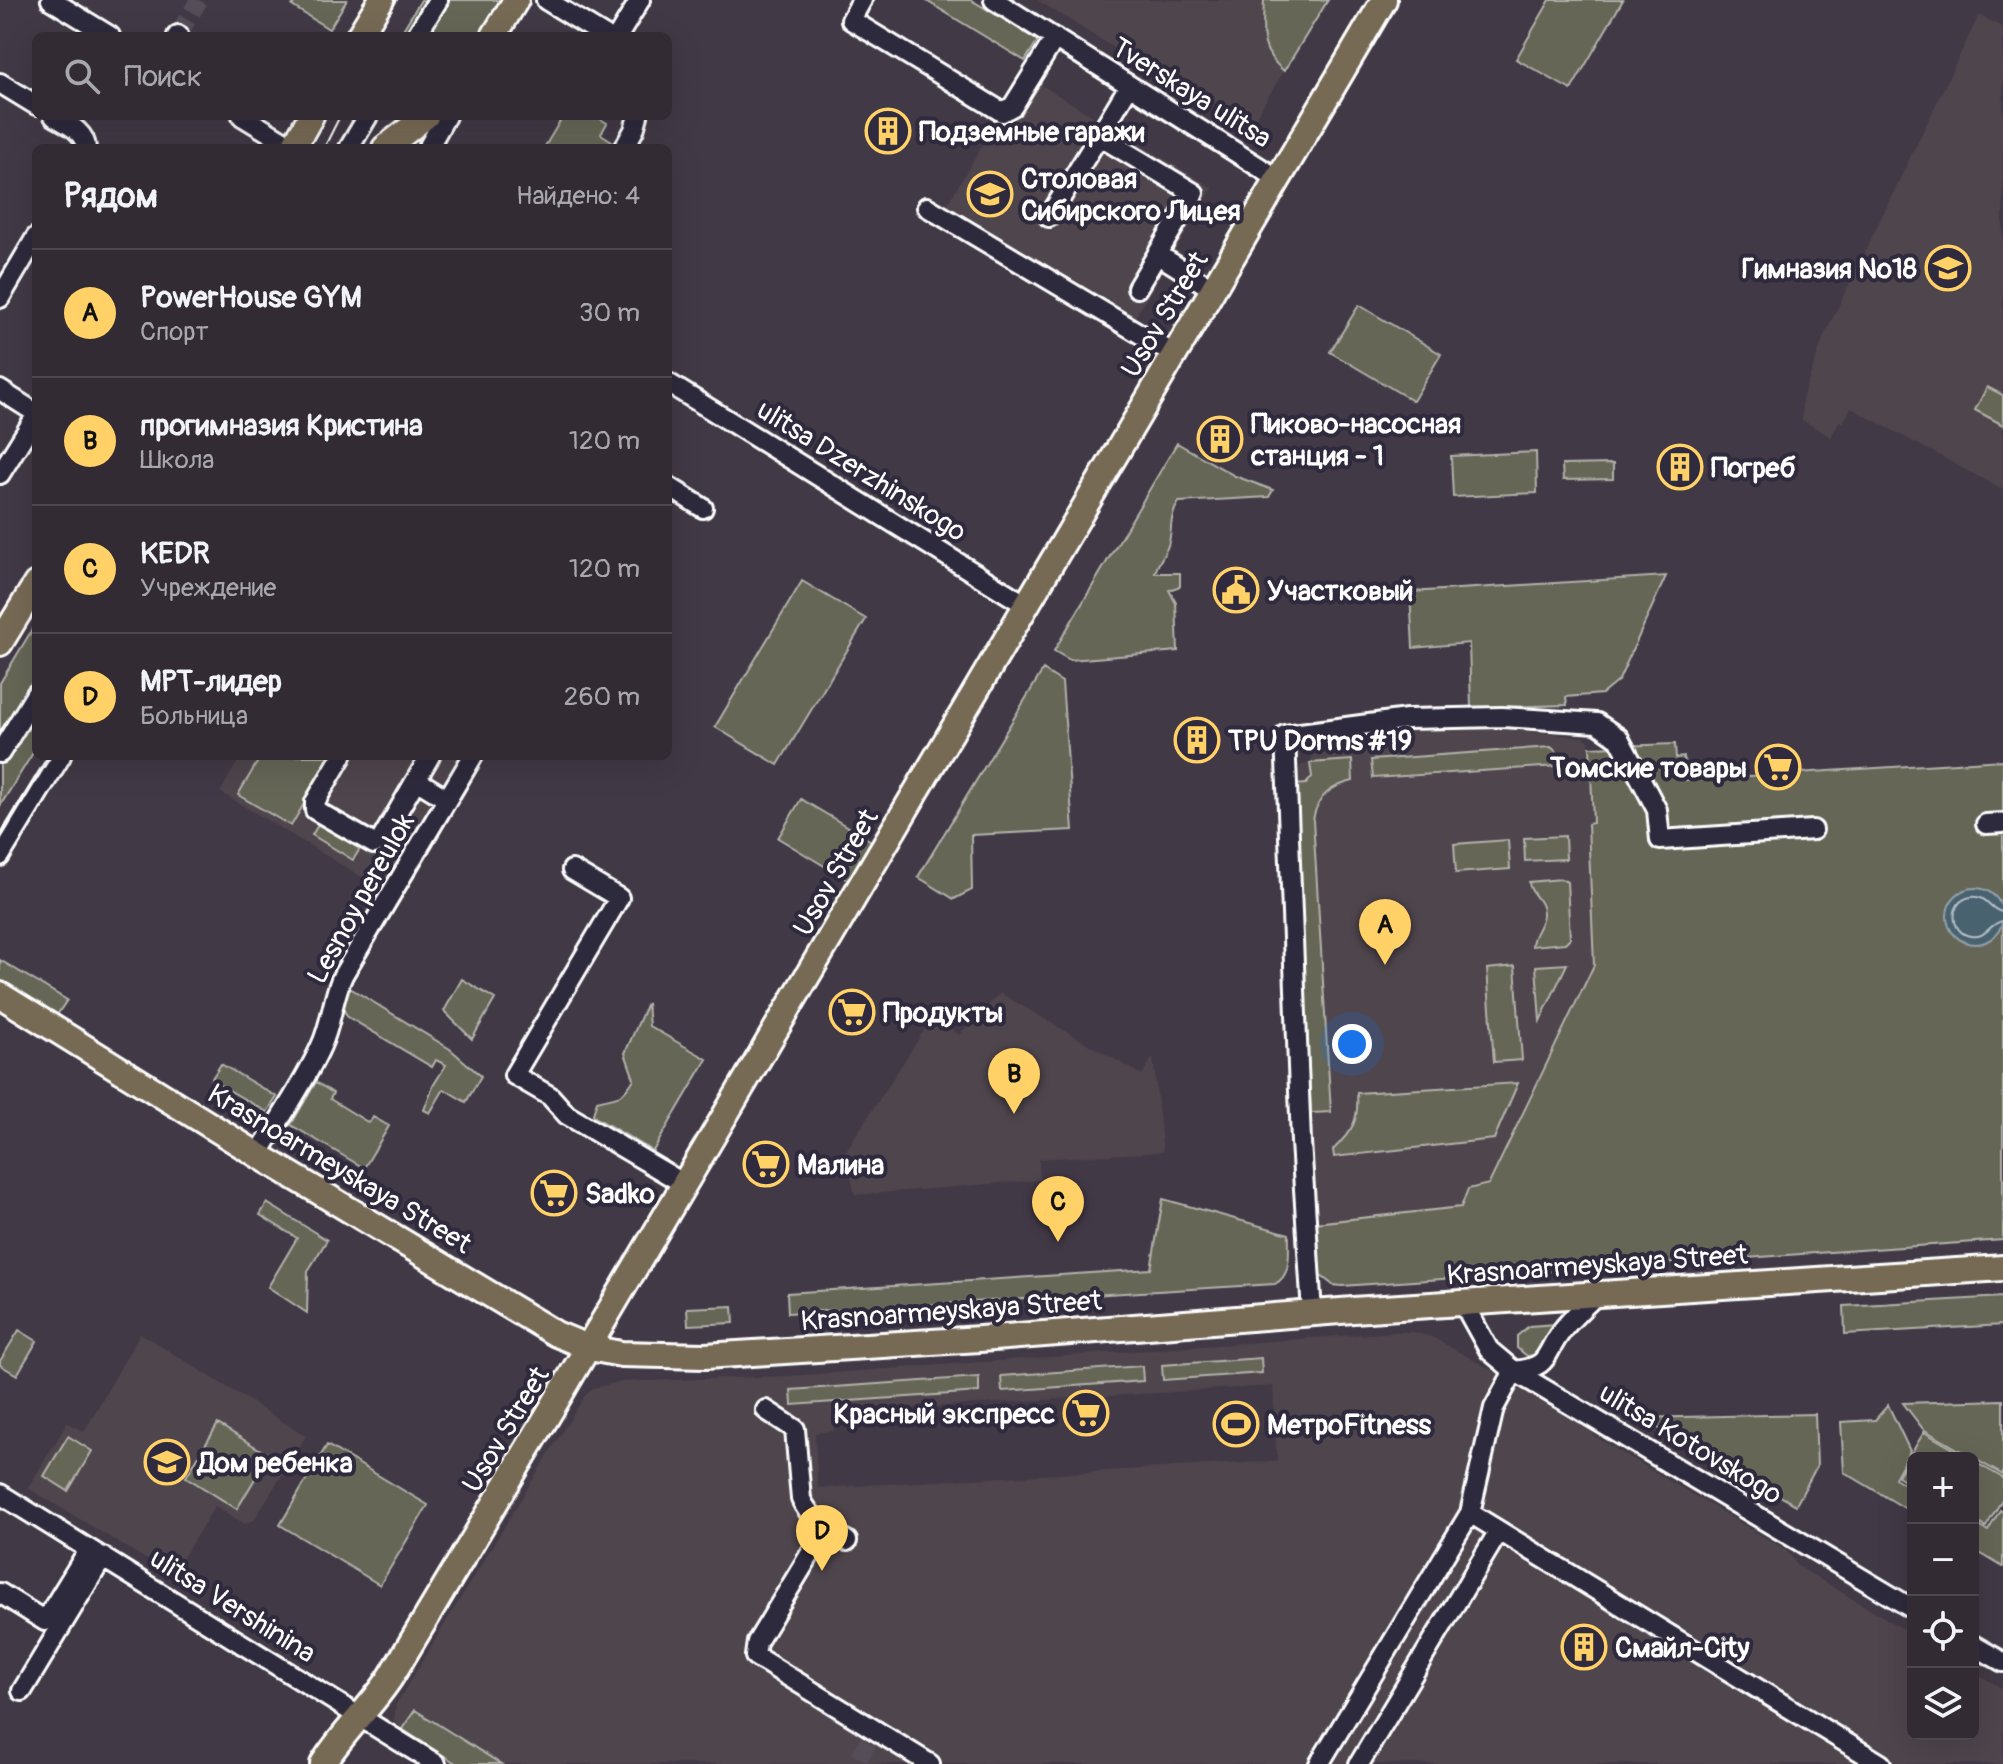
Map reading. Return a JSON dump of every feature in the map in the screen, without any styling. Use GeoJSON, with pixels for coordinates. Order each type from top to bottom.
{"type":"FeatureCollection","features":[{"type":"Feature","properties":{"kind":"main road"},"geometry":{"type":"LineString","coordinates":[[361,32],[381,0]]}},
{"type":"Feature","properties":{"kind":"main road"},"geometry":{"type":"LineString","coordinates":[[496,32],[516,0]]}},
{"type":"Feature","properties":{"kind":"main road","name":"Usov Street"},"geometry":{"type":"LineString","coordinates":[[323,1764],[334,1745],[385,1686],[590,1348],[1384,0]]}},
{"type":"Feature","properties":{"kind":"main road"},"geometry":{"type":"LineString","coordinates":[[295,144],[308,120]]}},
{"type":"Feature","properties":{"kind":"main road"},"geometry":{"type":"LineString","coordinates":[[307,144],[309,120]]}},
{"type":"Feature","properties":{"kind":"main road"},"geometry":{"type":"LineString","coordinates":[[390,144],[421,120]]}},
{"type":"Feature","properties":{"kind":"main road"},"geometry":{"type":"LineString","coordinates":[[0,643],[32,591]]}},
{"type":"Feature","properties":{"kind":"main road","name":"Krasnoarmeyskaya Street"},"geometry":{"type":"LineString","coordinates":[[0,995],[556,1334],[590,1348],[637,1356],[689,1356],[980,1339],[1598,1293],[2003,1268]]}},
{"type":"Feature","properties":{"kind":"street"},"geometry":{"type":"LineString","coordinates":[[51,0],[103,32]]}},
{"type":"Feature","properties":{"kind":"street"},"geometry":{"type":"LineString","coordinates":[[418,32],[438,0]]}},
{"type":"Feature","properties":{"kind":"street"},"geometry":{"type":"LineString","coordinates":[[546,0],[598,32]]}},
{"type":"Feature","properties":{"kind":"street"},"geometry":{"type":"LineString","coordinates":[[620,32],[640,0]]}},
{"type":"Feature","properties":{"kind":"street","name":"Tverskaya ulitsa"},"geometry":{"type":"LineString","coordinates":[[994,0],[1278,179]]}},
{"type":"Feature","properties":{"kind":"street"},"geometry":{"type":"LineString","coordinates":[[860,1],[851,20],[1002,112],[1013,106],[1055,38]]}},
{"type":"Feature","properties":{"kind":"street"},"geometry":{"type":"LineString","coordinates":[[0,83],[32,103]]}},
{"type":"Feature","properties":{"kind":"street"},"geometry":{"type":"LineString","coordinates":[[1049,217],[1129,86]]}},
{"type":"Feature","properties":{"kind":"street"},"geometry":{"type":"LineString","coordinates":[[60,120],[78,131],[86,144]]}},
{"type":"Feature","properties":{"kind":"street"},"geometry":{"type":"LineString","coordinates":[[248,120],[287,144]]}},
{"type":"Feature","properties":{"kind":"street"},"geometry":{"type":"LineString","coordinates":[[351,144],[366,120]]}},
{"type":"Feature","properties":{"kind":"street"},"geometry":{"type":"LineString","coordinates":[[430,144],[444,120]]}},
{"type":"Feature","properties":{"kind":"street"},"geometry":{"type":"LineString","coordinates":[[626,144],[637,120]]}},
{"type":"Feature","properties":{"kind":"street"},"geometry":{"type":"LineString","coordinates":[[1099,136],[1194,193],[1137,288]]}},
{"type":"Feature","properties":{"kind":"street"},"geometry":{"type":"LineString","coordinates":[[927,207],[1174,354]]}},
{"type":"Feature","properties":{"kind":"street"},"geometry":{"type":"LineString","coordinates":[[0,298],[32,244]]}},
{"type":"Feature","properties":{"kind":"street"},"geometry":{"type":"LineString","coordinates":[[1157,254],[1213,289]]}},
{"type":"Feature","properties":{"kind":"street","name":"ulitsa Dzerzhinskogo"},"geometry":{"type":"LineString","coordinates":[[672,385],[1026,605]]}},
{"type":"Feature","properties":{"kind":"street"},"geometry":{"type":"LineString","coordinates":[[0,390],[32,411]]}},
{"type":"Feature","properties":{"kind":"street"},"geometry":{"type":"LineString","coordinates":[[0,474],[32,421]]}},
{"type":"Feature","properties":{"kind":"street"},"geometry":{"type":"LineString","coordinates":[[672,489],[703,508]]}},
{"type":"Feature","properties":{"kind":"street"},"geometry":{"type":"LineString","coordinates":[[0,753],[32,701]]}},
{"type":"Feature","properties":{"kind":"street"},"geometry":{"type":"LineString","coordinates":[[1312,1313],[1301,1142],[1285,735],[1407,719],[1502,717],[1597,723],[1619,738],[1657,810],[1660,840],[1813,830]]}},
{"type":"Feature","properties":{"kind":"street"},"geometry":{"type":"LineString","coordinates":[[0,856],[59,760]]}},
{"type":"Feature","properties":{"kind":"street"},"geometry":{"type":"LineString","coordinates":[[340,760],[315,802],[315,810],[371,844],[381,840],[428,760]]}},
{"type":"Feature","properties":{"kind":"street","name":"Lesnoy pereulok"},"geometry":{"type":"LineString","coordinates":[[258,1155],[321,1048],[334,995],[343,975],[471,760]]}},
{"type":"Feature","properties":{"kind":"street"},"geometry":{"type":"LineString","coordinates":[[416,780],[447,799]]}},
{"type":"Feature","properties":{"kind":"street"},"geometry":{"type":"LineString","coordinates":[[572,870],[619,898],[514,1075],[550,1096],[567,1115],[686,1185]]}},
{"type":"Feature","properties":{"kind":"street"},"geometry":{"type":"LineString","coordinates":[[1319,1764],[1470,1513],[1494,1408],[1514,1371],[1531,1369],[1542,1363],[1561,1332],[1598,1293]]}},
{"type":"Feature","properties":{"kind":"street","name":"ulitsa Kotovskogo"},"geometry":{"type":"LineString","coordinates":[[1463,1303],[1489,1350],[1514,1371],[1907,1605]]}},
{"type":"Feature","properties":{"kind":"street"},"geometry":{"type":"LineString","coordinates":[[766,1410],[795,1429],[801,1499],[814,1520],[847,1541]]}},
{"type":"Feature","properties":{"kind":"street","name":"ulitsa Vershinina"},"geometry":{"type":"LineString","coordinates":[[0,1494],[436,1764]]}},
{"type":"Feature","properties":{"kind":"street"},"geometry":{"type":"LineString","coordinates":[[1470,1513],[1881,1764]]}},
{"type":"Feature","properties":{"kind":"street"},"geometry":{"type":"LineString","coordinates":[[826,1528],[757,1642],[755,1656],[930,1764]]}},
{"type":"Feature","properties":{"kind":"street"},"geometry":{"type":"LineString","coordinates":[[1359,1764],[1499,1531]]}},
{"type":"Feature","properties":{"kind":"street"},"geometry":{"type":"LineString","coordinates":[[0,1593],[45,1621],[96,1553]]}},
{"type":"Feature","properties":{"kind":"street"},"geometry":{"type":"LineString","coordinates":[[22,1691],[96,1553]]}},
{"type":"Feature","properties":{"kind":"street"},"geometry":{"type":"LineString","coordinates":[[1979,1648],[2003,1662]]}},
{"type":"Feature","properties":{"kind":"shaded area"},"geometry":{"type":"Polygon","coordinates":[[[1037,0],[1328,0],[1247,131],[1037,0]]]}},
{"type":"Feature","properties":{"kind":"shaded area","name":"Гимназия №18"},"geometry":{"type":"Polygon","coordinates":[[[1979,15],[2003,27],[2003,490],[1851,408],[1843,423],[1839,421],[1831,437],[1802,420],[1802,399],[1824,336],[1979,15]]]}},
{"type":"Feature","properties":{"kind":"shaded area"},"geometry":{"type":"Polygon","coordinates":[[[1036,82],[1213,188],[1134,319],[946,206],[987,138],[1014,120],[1036,82]]]}},
{"type":"Feature","properties":{"kind":"shaded area"},"geometry":{"type":"Polygon","coordinates":[[[1473,726],[1584,737],[1589,741],[1593,823],[1588,824],[1594,965],[1489,1184],[1461,1207],[1315,1223],[1297,771],[1302,765],[1310,763],[1314,749],[1321,746],[1410,728],[1473,726]]]}},
{"type":"Feature","properties":{"kind":"shaded area"},"geometry":{"type":"Polygon","coordinates":[[[239,760],[458,760],[382,889],[220,792],[239,760]]]}},
{"type":"Feature","properties":{"kind":"shaded area"},"geometry":{"type":"Polygon","coordinates":[[[1000,993],[1142,1075],[1153,1057],[1163,1152],[1039,1159],[1040,1180],[855,1195],[845,1152],[934,1015],[959,1035],[1000,993]]]}},
{"type":"Feature","properties":{"kind":"shaded area"},"geometry":{"type":"Polygon","coordinates":[[[1395,1332],[1432,1337],[1589,1424],[1594,1436],[1786,1550],[1798,1566],[1907,1631],[1907,1740],[1979,1740],[1979,1675],[2003,1689],[2003,1764],[457,1764],[402,1729],[394,1721],[396,1704],[584,1397],[593,1388],[619,1382],[790,1376],[1395,1332]],[[1273,1386],[833,1413],[834,1431],[815,1433],[818,1488],[1277,1461],[1273,1386]]]}},
{"type":"Feature","properties":{"kind":"shaded area","name":"Дом ребенка"},"geometry":{"type":"Polygon","coordinates":[[[140,1333],[306,1436],[254,1520],[245,1524],[215,1506],[172,1575],[28,1488],[67,1423],[84,1432],[140,1333]]]}},
{"type":"Feature","properties":{"kind":"green space"},"geometry":{"type":"Polygon","coordinates":[[[296,0],[347,0],[329,29],[292,6],[296,0]]]}},
{"type":"Feature","properties":{"kind":"green space"},"geometry":{"type":"Polygon","coordinates":[[[421,0],[501,0],[481,32],[401,32],[421,0]]]}},
{"type":"Feature","properties":{"kind":"green space"},"geometry":{"type":"Polygon","coordinates":[[[925,0],[971,0],[1038,40],[1025,61],[925,0]]]}},
{"type":"Feature","properties":{"kind":"green space"},"geometry":{"type":"Polygon","coordinates":[[[1264,0],[1328,0],[1284,71],[1266,47],[1264,0]]]}},
{"type":"Feature","properties":{"kind":"green space"},"geometry":{"type":"Polygon","coordinates":[[[1550,0],[1623,0],[1571,90],[1516,59],[1550,0]]]}},
{"type":"Feature","properties":{"kind":"green space"},"geometry":{"type":"Polygon","coordinates":[[[561,120],[602,120],[607,123],[601,134],[612,141],[610,144],[546,144],[561,120]]]}},
{"type":"Feature","properties":{"kind":"green space"},"geometry":{"type":"Polygon","coordinates":[[[1359,305],[1441,354],[1413,401],[1330,352],[1359,305]]]}},
{"type":"Feature","properties":{"kind":"green space"},"geometry":{"type":"Polygon","coordinates":[[[1987,387],[2003,395],[2003,425],[1975,410],[1987,387]]]}},
{"type":"Feature","properties":{"kind":"green space"},"geometry":{"type":"Polygon","coordinates":[[[1177,443],[1235,476],[1273,490],[1269,497],[1179,502],[1173,515],[1169,542],[1155,573],[1180,573],[1180,586],[1169,590],[1176,603],[1178,651],[1070,660],[1054,651],[1177,443]]]}},
{"type":"Feature","properties":{"kind":"green space"},"geometry":{"type":"Polygon","coordinates":[[[1536,452],[1537,493],[1453,497],[1451,456],[1536,452]]]}},
{"type":"Feature","properties":{"kind":"green space"},"geometry":{"type":"Polygon","coordinates":[[[1613,464],[1613,479],[1563,480],[1562,465],[1613,464]]]}},
{"type":"Feature","properties":{"kind":"green space"},"geometry":{"type":"Polygon","coordinates":[[[1666,576],[1619,680],[1602,694],[1566,697],[1567,705],[1471,708],[1469,643],[1413,648],[1410,592],[1666,576]]]}},
{"type":"Feature","properties":{"kind":"green space"},"geometry":{"type":"Polygon","coordinates":[[[802,581],[866,619],[778,765],[715,727],[802,581]]]}},
{"type":"Feature","properties":{"kind":"green space"},"geometry":{"type":"Polygon","coordinates":[[[32,630],[32,754],[0,806],[0,683],[32,630]]]}},
{"type":"Feature","properties":{"kind":"green space"},"geometry":{"type":"Polygon","coordinates":[[[1043,670],[1062,682],[1073,830],[971,835],[972,890],[954,899],[918,877],[1043,670]]]}},
{"type":"Feature","properties":{"kind":"green space"},"geometry":{"type":"Polygon","coordinates":[[[1675,744],[1676,758],[1684,757],[1686,780],[2003,760],[2003,1240],[1333,1285],[1320,1275],[1315,1223],[1461,1207],[1468,1189],[1489,1184],[1594,965],[1588,824],[1593,823],[1590,747],[1675,744]]]}},
{"type":"Feature","properties":{"kind":"green space"},"geometry":{"type":"Polygon","coordinates":[[[1551,747],[1557,752],[1559,766],[1373,778],[1371,760],[1551,747]]]}},
{"type":"Feature","properties":{"kind":"green space"},"geometry":{"type":"Polygon","coordinates":[[[259,760],[330,760],[291,826],[238,795],[259,760]]]}},
{"type":"Feature","properties":{"kind":"green space"},"geometry":{"type":"Polygon","coordinates":[[[1352,760],[1353,781],[1326,793],[1318,804],[1313,820],[1331,1112],[1311,1113],[1295,785],[1306,784],[1312,777],[1310,763],[1352,760]]]}},
{"type":"Feature","properties":{"kind":"green space"},"geometry":{"type":"Polygon","coordinates":[[[801,799],[873,842],[849,881],[778,838],[801,799]]]}},
{"type":"Feature","properties":{"kind":"green space"},"geometry":{"type":"Polygon","coordinates":[[[319,823],[361,847],[353,860],[312,835],[319,823]]]}},
{"type":"Feature","properties":{"kind":"green space"},"geometry":{"type":"Polygon","coordinates":[[[1565,836],[1566,859],[1525,861],[1524,838],[1565,836]]]}},
{"type":"Feature","properties":{"kind":"green space"},"geometry":{"type":"Polygon","coordinates":[[[1508,840],[1510,869],[1456,873],[1454,844],[1508,840]]]}},
{"type":"Feature","properties":{"kind":"green space"},"geometry":{"type":"Polygon","coordinates":[[[1561,879],[1567,882],[1570,938],[1565,943],[1532,946],[1543,913],[1529,882],[1561,879]]]}},
{"type":"Feature","properties":{"kind":"green space"},"geometry":{"type":"Polygon","coordinates":[[[0,960],[67,1000],[57,1015],[0,980],[0,960]]]}},
{"type":"Feature","properties":{"kind":"green space"},"geometry":{"type":"Polygon","coordinates":[[[1567,964],[1540,1021],[1536,966],[1567,964]]]}},
{"type":"Feature","properties":{"kind":"green space"},"geometry":{"type":"Polygon","coordinates":[[[1515,966],[1522,1060],[1494,1062],[1487,969],[1515,966]]]}},
{"type":"Feature","properties":{"kind":"green space"},"geometry":{"type":"Polygon","coordinates":[[[462,979],[495,999],[472,1039],[444,1011],[462,979]]]}},
{"type":"Feature","properties":{"kind":"green space"},"geometry":{"type":"Polygon","coordinates":[[[350,988],[450,1049],[481,1076],[466,1102],[444,1089],[430,1113],[424,1110],[433,1086],[446,1065],[436,1060],[432,1067],[348,1017],[340,1004],[350,988]]]}},
{"type":"Feature","properties":{"kind":"green space"},"geometry":{"type":"Polygon","coordinates":[[[647,1003],[649,1026],[707,1059],[653,1151],[593,1114],[597,1101],[622,1094],[634,1079],[625,1053],[647,1003]]]}},
{"type":"Feature","properties":{"kind":"green space"},"geometry":{"type":"Polygon","coordinates":[[[221,1064],[277,1097],[267,1112],[211,1080],[221,1064]]]}},
{"type":"Feature","properties":{"kind":"green space"},"geometry":{"type":"Polygon","coordinates":[[[316,1082],[333,1093],[330,1099],[369,1123],[373,1117],[389,1126],[364,1168],[291,1125],[316,1082]]]}},
{"type":"Feature","properties":{"kind":"green space"},"geometry":{"type":"Polygon","coordinates":[[[1518,1083],[1494,1139],[1334,1157],[1333,1150],[1353,1124],[1357,1093],[1518,1083]]]}},
{"type":"Feature","properties":{"kind":"green space"},"geometry":{"type":"Polygon","coordinates":[[[1163,1199],[1289,1234],[1285,1274],[1275,1284],[788,1313],[787,1293],[1151,1269],[1163,1199]]]}},
{"type":"Feature","properties":{"kind":"green space"},"geometry":{"type":"Polygon","coordinates":[[[267,1203],[327,1240],[308,1271],[307,1313],[268,1287],[297,1238],[260,1215],[267,1203]]]}},
{"type":"Feature","properties":{"kind":"green space"},"geometry":{"type":"Polygon","coordinates":[[[2003,1297],[2003,1325],[1845,1334],[1844,1306],[2003,1297]]]}},
{"type":"Feature","properties":{"kind":"green space"},"geometry":{"type":"Polygon","coordinates":[[[733,1306],[734,1323],[688,1325],[687,1308],[733,1306]]]}},
{"type":"Feature","properties":{"kind":"green space"},"geometry":{"type":"Polygon","coordinates":[[[1557,1324],[1538,1355],[1527,1356],[1517,1348],[1517,1336],[1529,1326],[1557,1324]]]}},
{"type":"Feature","properties":{"kind":"green space"},"geometry":{"type":"Polygon","coordinates":[[[19,1330],[37,1341],[17,1375],[0,1365],[0,1361],[19,1330]]]}},
{"type":"Feature","properties":{"kind":"green space"},"geometry":{"type":"Polygon","coordinates":[[[1261,1358],[1262,1373],[1163,1380],[1162,1365],[1261,1358]]]}},
{"type":"Feature","properties":{"kind":"green space"},"geometry":{"type":"Polygon","coordinates":[[[1142,1366],[1143,1381],[1002,1391],[1001,1376],[1142,1366]]]}},
{"type":"Feature","properties":{"kind":"green space"},"geometry":{"type":"Polygon","coordinates":[[[979,1377],[979,1392],[792,1405],[791,1390],[979,1377]]]}},
{"type":"Feature","properties":{"kind":"green space"},"geometry":{"type":"Polygon","coordinates":[[[2003,1400],[2003,1475],[1979,1461],[1979,1452],[1963,1452],[1923,1429],[1903,1403],[2003,1400]]]}},
{"type":"Feature","properties":{"kind":"green space"},"geometry":{"type":"Polygon","coordinates":[[[1888,1405],[1910,1451],[1895,1478],[1907,1485],[1907,1509],[1844,1472],[1841,1422],[1875,1420],[1888,1405]]]}},
{"type":"Feature","properties":{"kind":"green space"},"geometry":{"type":"Polygon","coordinates":[[[1815,1414],[1817,1466],[1796,1505],[1640,1418],[1815,1414]]]}},
{"type":"Feature","properties":{"kind":"green space"},"geometry":{"type":"Polygon","coordinates":[[[218,1424],[269,1455],[237,1509],[186,1477],[218,1424]]]}},
{"type":"Feature","properties":{"kind":"green space"},"geometry":{"type":"Polygon","coordinates":[[[1924,1432],[1959,1452],[1912,1452],[1924,1432]]]}},
{"type":"Feature","properties":{"kind":"green space"},"geometry":{"type":"Polygon","coordinates":[[[68,1436],[92,1451],[68,1491],[44,1476],[68,1436]]]}},
{"type":"Feature","properties":{"kind":"green space"},"geometry":{"type":"Polygon","coordinates":[[[327,1445],[428,1505],[380,1585],[280,1525],[327,1445]]]}},
{"type":"Feature","properties":{"kind":"green space"},"geometry":{"type":"Polygon","coordinates":[[[1907,1461],[1907,1481],[1898,1476],[1907,1461]]]}},
{"type":"Feature","properties":{"kind":"green space"},"geometry":{"type":"Polygon","coordinates":[[[1979,1464],[2003,1478],[2003,1498],[1986,1527],[1979,1523],[1979,1464]]]}},
{"type":"Feature","properties":{"kind":"green space"},"geometry":{"type":"Polygon","coordinates":[[[2000,1510],[2003,1512],[2003,1567],[1979,1553],[1979,1526],[1988,1531],[2000,1510]]]}},
{"type":"Feature","properties":{"kind":"green space"},"geometry":{"type":"Polygon","coordinates":[[[415,1710],[501,1764],[457,1764],[402,1729],[415,1710]]]}},
{"type":"Feature","properties":{"kind":"water"},"geometry":{"type":"Polygon","coordinates":[[[1975,888],[1995,896],[2003,916],[1995,936],[1975,944],[1955,936],[1947,916],[1955,896],[1975,888]]]}},
{"type":"Feature","properties":{"kind":"tunnel"},"geometry":{"type":"LineString","coordinates":[[180,32],[199,0]]}},
{"type":"Feature","properties":{"kind":"tunnel"},"geometry":{"type":"LineString","coordinates":[[856,1745],[873,1755]]}},
{"type":"Feature","properties":{"kind":"tram line"},"geometry":{"type":"LineString","coordinates":[[377,32],[397,0]]}},
{"type":"Feature","properties":{"kind":"tram line"},"geometry":{"type":"LineString","coordinates":[[326,144],[338,120]]}},
{"type":"Feature","properties":{"kind":"tram line"},"geometry":{"type":"LineString","coordinates":[[0,840],[49,760]]}},
{"type":"Feature","properties":{"kind":"place","name":"Подземные гаражи"},"geometry":{"type":"Point","coordinates":[888,131]}},
{"type":"Feature","properties":{"kind":"place","name":"Столовая Сибирского Лицея"},"geometry":{"type":"Point","coordinates":[990,194]}},
{"type":"Feature","properties":{"kind":"place","name":"Гимназия №18"},"geometry":{"type":"Point","coordinates":[1948,268]}},
{"type":"Feature","properties":{"kind":"place","name":"Пиково-насосная станция - 1"},"geometry":{"type":"Point","coordinates":[1220,439]}},
{"type":"Feature","properties":{"kind":"place","name":"Погреб"},"geometry":{"type":"Point","coordinates":[1680,467]}},
{"type":"Feature","properties":{"kind":"place","name":"Участковый"},"geometry":{"type":"Point","coordinates":[1236,590]}},
{"type":"Feature","properties":{"kind":"place","name":"TPU Dorms #19"},"geometry":{"type":"Point","coordinates":[1197,740]}},
{"type":"Feature","properties":{"kind":"place","name":"Томские товары"},"geometry":{"type":"Point","coordinates":[1778,767]}},
{"type":"Feature","properties":{"kind":"place","name":"PowerHouse GYM"},"geometry":{"type":"Point","coordinates":[1385,965]}},
{"type":"Feature","properties":{"kind":"place","name":"Продукты"},"geometry":{"type":"Point","coordinates":[852,1012]}},
{"type":"Feature","properties":{"kind":"place","name":"прогимназия Кристина"},"geometry":{"type":"Point","coordinates":[1014,1114]}},
{"type":"Feature","properties":{"kind":"place","name":"Малина"},"geometry":{"type":"Point","coordinates":[766,1164]}},
{"type":"Feature","properties":{"kind":"place","name":"Sadko"},"geometry":{"type":"Point","coordinates":[554,1193]}},
{"type":"Feature","properties":{"kind":"place","name":"KEDR"},"geometry":{"type":"Point","coordinates":[1058,1242]}},
{"type":"Feature","properties":{"kind":"place","name":"Красный экспресс"},"geometry":{"type":"Point","coordinates":[1086,1413]}},
{"type":"Feature","properties":{"kind":"place","name":"МетроFitness"},"geometry":{"type":"Point","coordinates":[1236,1424]}},
{"type":"Feature","properties":{"kind":"place","name":"Дом ребенка"},"geometry":{"type":"Point","coordinates":[167,1462]}},
{"type":"Feature","properties":{"kind":"place","name":"МРТ-лидер"},"geometry":{"type":"Point","coordinates":[822,1571]}},
{"type":"Feature","properties":{"kind":"place","name":"Смайл-City"},"geometry":{"type":"Point","coordinates":[1584,1647]}}]}
